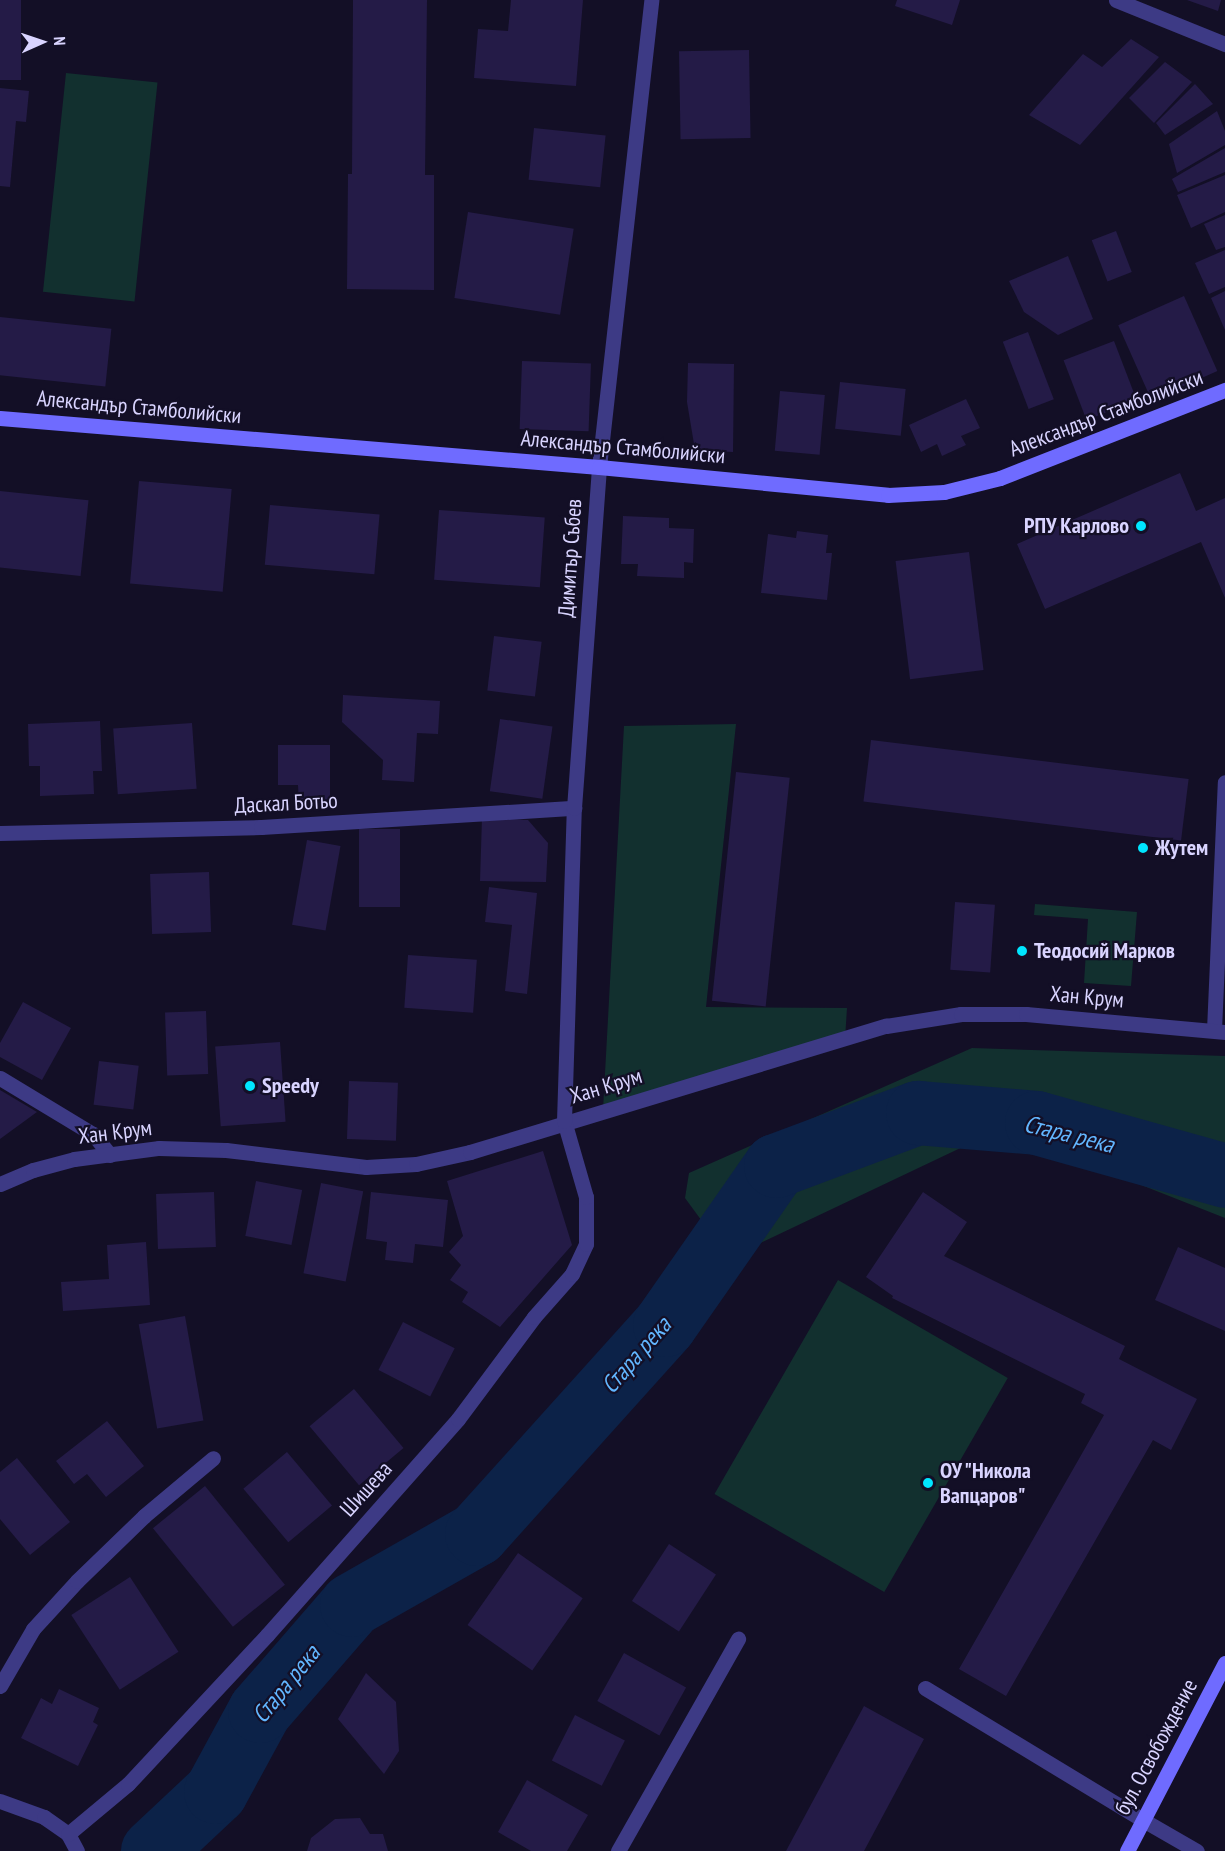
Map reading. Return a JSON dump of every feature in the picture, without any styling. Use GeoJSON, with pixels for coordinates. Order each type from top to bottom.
{"type":"FeatureCollection","features":[{"type":"Feature","properties":{"kind":"street","name":"Димитър Събев"},"geometry":{"type":"LineString","coordinates":[[564,1121],[574,808],[599,467],[651,0]]}},
{"type":"Feature","properties":{"kind":"street"},"geometry":{"type":"LineString","coordinates":[[1116,0],[1225,44]]}},
{"type":"Feature","properties":{"kind":"street","name":"Александър Стамболийски"},"geometry":{"type":"LineString","coordinates":[[0,418],[599,467],[888,495],[944,492],[1000,478],[1225,390]]}},
{"type":"Feature","properties":{"kind":"street"},"geometry":{"type":"LineString","coordinates":[[1220,1031],[1225,782]]}},
{"type":"Feature","properties":{"kind":"street","name":"Даскал Ботьо"},"geometry":{"type":"LineString","coordinates":[[0,833],[261,828],[574,808]]}},
{"type":"Feature","properties":{"kind":"street","name":"Хан Крум"},"geometry":{"type":"LineString","coordinates":[[0,1184],[53,1165],[159,1148],[226,1150],[366,1167],[416,1164],[470,1152],[564,1121],[886,1026],[961,1014],[1026,1014],[1220,1031]]}},
{"type":"Feature","properties":{"kind":"street"},"geometry":{"type":"LineString","coordinates":[[0,1078],[93,1134],[110,1155]]}},
{"type":"Feature","properties":{"kind":"street","name":"Шишева"},"geometry":{"type":"LineString","coordinates":[[68,1834],[128,1784],[267,1635],[458,1419],[534,1317],[572,1274],[586,1244],[586,1197],[564,1121]]}},
{"type":"Feature","properties":{"kind":"street"},"geometry":{"type":"LineString","coordinates":[[0,1686],[33,1629],[77,1581],[144,1516],[213,1458]]}},
{"type":"Feature","properties":{"kind":"street"},"geometry":{"type":"LineString","coordinates":[[618,1851],[738,1638]]}},
{"type":"Feature","properties":{"kind":"street","name":"бул. Освобождение"},"geometry":{"type":"LineString","coordinates":[[1127,1851],[1225,1663]]}},
{"type":"Feature","properties":{"kind":"street"},"geometry":{"type":"LineString","coordinates":[[925,1688],[1197,1851]]}},
{"type":"Feature","properties":{"kind":"street"},"geometry":{"type":"LineString","coordinates":[[0,1801],[44,1817],[68,1834],[76,1851]]}},
{"type":"Feature","properties":{"kind":"green space"},"geometry":{"type":"Polygon","coordinates":[[[66,73],[157,83],[134,301],[43,292],[66,73]]]}},
{"type":"Feature","properties":{"kind":"green space"},"geometry":{"type":"Polygon","coordinates":[[[736,724],[706,1007],[847,1008],[845,1039],[603,1110],[624,726],[736,724]]]}},
{"type":"Feature","properties":{"kind":"green space"},"geometry":{"type":"Polygon","coordinates":[[[1035,904],[1137,912],[1131,986],[1084,983],[1088,919],[1034,915],[1035,904]]]}},
{"type":"Feature","properties":{"kind":"green space"},"geometry":{"type":"Polygon","coordinates":[[[972,1048],[1225,1056],[1225,1218],[1032,1142],[971,1143],[729,1258],[685,1198],[689,1173],[972,1048]]]}},
{"type":"Feature","properties":{"kind":"green space"},"geometry":{"type":"Polygon","coordinates":[[[838,1280],[1008,1378],[884,1592],[714,1494],[838,1280]]]}},
{"type":"Feature","properties":{"kind":"building"},"geometry":{"type":"Polygon","coordinates":[[[0,0],[21,0],[21,80],[0,80],[0,0]]]}},
{"type":"Feature","properties":{"kind":"building"},"geometry":{"type":"Polygon","coordinates":[[[353,0],[427,0],[425,175],[434,175],[434,290],[347,289],[348,174],[352,174],[353,0]]]}},
{"type":"Feature","properties":{"kind":"building"},"geometry":{"type":"Polygon","coordinates":[[[511,0],[583,0],[576,86],[474,78],[478,29],[508,31],[511,0]]]}},
{"type":"Feature","properties":{"kind":"building"},"geometry":{"type":"Polygon","coordinates":[[[897,0],[960,0],[952,25],[895,6],[897,0]]]}},
{"type":"Feature","properties":{"kind":"building"},"geometry":{"type":"Polygon","coordinates":[[[1187,0],[1221,0],[1218,11],[1187,0]]]}},
{"type":"Feature","properties":{"kind":"building"},"geometry":{"type":"Polygon","coordinates":[[[1131,39],[1159,57],[1080,145],[1029,115],[1083,54],[1102,67],[1131,39]]]}},
{"type":"Feature","properties":{"kind":"building"},"geometry":{"type":"Polygon","coordinates":[[[749,50],[751,138],[681,139],[679,51],[749,50]]]}},
{"type":"Feature","properties":{"kind":"building"},"geometry":{"type":"Polygon","coordinates":[[[1165,62],[1192,82],[1154,123],[1129,98],[1165,62]]]}},
{"type":"Feature","properties":{"kind":"building"},"geometry":{"type":"Polygon","coordinates":[[[1195,84],[1213,104],[1165,135],[1156,123],[1195,84]]]}},
{"type":"Feature","properties":{"kind":"building"},"geometry":{"type":"Polygon","coordinates":[[[0,88],[29,91],[26,122],[16,121],[10,187],[0,186],[0,88]]]}},
{"type":"Feature","properties":{"kind":"building"},"geometry":{"type":"Polygon","coordinates":[[[1217,111],[1225,131],[1225,145],[1177,173],[1169,144],[1217,111]]]}},
{"type":"Feature","properties":{"kind":"building"},"geometry":{"type":"Polygon","coordinates":[[[534,128],[606,136],[600,187],[529,180],[534,128]]]}},
{"type":"Feature","properties":{"kind":"building"},"geometry":{"type":"Polygon","coordinates":[[[1225,148],[1225,172],[1178,192],[1172,179],[1225,148]]]}},
{"type":"Feature","properties":{"kind":"building"},"geometry":{"type":"Polygon","coordinates":[[[1225,175],[1225,212],[1191,228],[1177,195],[1225,175]]]}},
{"type":"Feature","properties":{"kind":"building"},"geometry":{"type":"Polygon","coordinates":[[[468,212],[574,229],[560,315],[454,298],[468,212]]]}},
{"type":"Feature","properties":{"kind":"building"},"geometry":{"type":"Polygon","coordinates":[[[1225,215],[1225,247],[1216,250],[1204,224],[1225,215]]]}},
{"type":"Feature","properties":{"kind":"building"},"geometry":{"type":"Polygon","coordinates":[[[1116,231],[1132,272],[1107,281],[1092,240],[1116,231]]]}},
{"type":"Feature","properties":{"kind":"building"},"geometry":{"type":"Polygon","coordinates":[[[1225,250],[1225,287],[1209,294],[1195,263],[1225,250]]]}},
{"type":"Feature","properties":{"kind":"building"},"geometry":{"type":"Polygon","coordinates":[[[1068,256],[1093,319],[1058,335],[1024,312],[1009,281],[1068,256]]]}},
{"type":"Feature","properties":{"kind":"building"},"geometry":{"type":"Polygon","coordinates":[[[1225,291],[1225,330],[1211,298],[1225,291]]]}},
{"type":"Feature","properties":{"kind":"building"},"geometry":{"type":"Polygon","coordinates":[[[1184,296],[1217,371],[1152,400],[1118,325],[1184,296]]]}},
{"type":"Feature","properties":{"kind":"building"},"geometry":{"type":"Polygon","coordinates":[[[0,317],[111,329],[105,386],[0,375],[0,317]]]}},
{"type":"Feature","properties":{"kind":"building"},"geometry":{"type":"Polygon","coordinates":[[[1028,332],[1054,399],[1029,409],[1003,342],[1028,332]]]}},
{"type":"Feature","properties":{"kind":"building"},"geometry":{"type":"Polygon","coordinates":[[[1114,341],[1137,401],[1087,420],[1064,360],[1114,341]]]}},
{"type":"Feature","properties":{"kind":"building"},"geometry":{"type":"Polygon","coordinates":[[[522,361],[591,363],[589,431],[520,429],[522,361]]]}},
{"type":"Feature","properties":{"kind":"building"},"geometry":{"type":"Polygon","coordinates":[[[688,363],[734,364],[733,452],[695,450],[687,402],[688,363]]]}},
{"type":"Feature","properties":{"kind":"building"},"geometry":{"type":"Polygon","coordinates":[[[840,382],[906,389],[901,436],[835,429],[840,382]]]}},
{"type":"Feature","properties":{"kind":"building"},"geometry":{"type":"Polygon","coordinates":[[[780,391],[825,395],[820,455],[775,451],[780,391]]]}},
{"type":"Feature","properties":{"kind":"building"},"geometry":{"type":"Polygon","coordinates":[[[966,399],[980,428],[961,436],[966,445],[942,456],[937,444],[921,452],[909,425],[966,399]]]}},
{"type":"Feature","properties":{"kind":"building","name":"РПУ Карлово"},"geometry":{"type":"Polygon","coordinates":[[[1180,473],[1196,511],[1225,498],[1225,598],[1201,542],[1045,609],[1017,544],[1180,473]]]}},
{"type":"Feature","properties":{"kind":"building"},"geometry":{"type":"Polygon","coordinates":[[[139,481],[232,489],[223,592],[130,584],[139,481]]]}},
{"type":"Feature","properties":{"kind":"building"},"geometry":{"type":"Polygon","coordinates":[[[0,491],[89,500],[81,576],[0,567],[0,491]]]}},
{"type":"Feature","properties":{"kind":"building"},"geometry":{"type":"Polygon","coordinates":[[[270,505],[380,515],[374,574],[265,565],[270,505]]]}},
{"type":"Feature","properties":{"kind":"building"},"geometry":{"type":"Polygon","coordinates":[[[439,510],[545,517],[540,587],[434,580],[439,510]]]}},
{"type":"Feature","properties":{"kind":"building"},"geometry":{"type":"Polygon","coordinates":[[[623,516],[669,518],[669,528],[694,529],[693,563],[684,562],[684,578],[637,576],[638,564],[621,564],[623,516]]]}},
{"type":"Feature","properties":{"kind":"building"},"geometry":{"type":"Polygon","coordinates":[[[797,531],[828,535],[826,553],[832,553],[827,600],[761,593],[768,534],[796,538],[797,531]]]}},
{"type":"Feature","properties":{"kind":"building"},"geometry":{"type":"Polygon","coordinates":[[[969,552],[984,670],[910,679],[896,561],[969,552]]]}},
{"type":"Feature","properties":{"kind":"building"},"geometry":{"type":"Polygon","coordinates":[[[494,636],[542,642],[535,696],[487,691],[494,636]]]}},
{"type":"Feature","properties":{"kind":"building"},"geometry":{"type":"Polygon","coordinates":[[[343,695],[440,701],[438,734],[417,733],[414,782],[382,780],[383,760],[342,722],[343,695]]]}},
{"type":"Feature","properties":{"kind":"building"},"geometry":{"type":"Polygon","coordinates":[[[500,719],[552,726],[542,799],[490,791],[500,719]]]}},
{"type":"Feature","properties":{"kind":"building"},"geometry":{"type":"Polygon","coordinates":[[[100,721],[102,771],[93,771],[94,794],[40,796],[40,766],[29,766],[28,724],[100,721]]]}},
{"type":"Feature","properties":{"kind":"building"},"geometry":{"type":"Polygon","coordinates":[[[192,723],[197,789],[118,794],[113,729],[192,723]]]}},
{"type":"Feature","properties":{"kind":"building"},"geometry":{"type":"Polygon","coordinates":[[[871,740],[1189,779],[1181,841],[863,802],[871,740]]]}},
{"type":"Feature","properties":{"kind":"building"},"geometry":{"type":"Polygon","coordinates":[[[278,745],[330,745],[330,805],[299,805],[298,785],[278,785],[278,745]]]}},
{"type":"Feature","properties":{"kind":"building"},"geometry":{"type":"Polygon","coordinates":[[[736,772],[790,778],[766,1006],[712,1001],[736,772]]]}},
{"type":"Feature","properties":{"kind":"building"},"geometry":{"type":"Polygon","coordinates":[[[482,818],[528,820],[548,843],[546,882],[480,881],[482,818]]]}},
{"type":"Feature","properties":{"kind":"building"},"geometry":{"type":"Polygon","coordinates":[[[359,829],[400,829],[400,907],[359,907],[359,829]]]}},
{"type":"Feature","properties":{"kind":"building"},"geometry":{"type":"Polygon","coordinates":[[[307,840],[340,846],[326,931],[292,925],[307,840]]]}},
{"type":"Feature","properties":{"kind":"building"},"geometry":{"type":"Polygon","coordinates":[[[209,872],[211,932],[152,934],[150,874],[209,872]]]}},
{"type":"Feature","properties":{"kind":"building"},"geometry":{"type":"Polygon","coordinates":[[[489,887],[537,893],[527,994],[505,991],[512,925],[485,922],[489,887]]]}},
{"type":"Feature","properties":{"kind":"building"},"geometry":{"type":"Polygon","coordinates":[[[955,902],[995,905],[990,973],[950,970],[955,902]]]}},
{"type":"Feature","properties":{"kind":"building"},"geometry":{"type":"Polygon","coordinates":[[[408,955],[477,960],[473,1013],[404,1008],[408,955]]]}},
{"type":"Feature","properties":{"kind":"building"},"geometry":{"type":"Polygon","coordinates":[[[23,1002],[71,1028],[42,1080],[0,1057],[0,1043],[23,1002]]]}},
{"type":"Feature","properties":{"kind":"building"},"geometry":{"type":"Polygon","coordinates":[[[206,1011],[208,1074],[167,1075],[165,1012],[206,1011]]]}},
{"type":"Feature","properties":{"kind":"building"},"geometry":{"type":"Polygon","coordinates":[[[280,1042],[286,1122],[221,1126],[215,1047],[280,1042]]]}},
{"type":"Feature","properties":{"kind":"building"},"geometry":{"type":"Polygon","coordinates":[[[99,1061],[139,1066],[133,1110],[94,1105],[99,1061]]]}},
{"type":"Feature","properties":{"kind":"building"},"geometry":{"type":"Polygon","coordinates":[[[349,1081],[398,1083],[396,1141],[347,1139],[349,1081]]]}},
{"type":"Feature","properties":{"kind":"building"},"geometry":{"type":"Polygon","coordinates":[[[0,1090],[37,1112],[0,1139],[0,1090]]]}},
{"type":"Feature","properties":{"kind":"building"},"geometry":{"type":"Polygon","coordinates":[[[543,1151],[572,1245],[500,1327],[462,1302],[468,1292],[450,1280],[461,1265],[449,1252],[463,1236],[447,1181],[543,1151]]]}},
{"type":"Feature","properties":{"kind":"building"},"geometry":{"type":"Polygon","coordinates":[[[256,1181],[302,1190],[291,1245],[245,1236],[256,1181]]]}},
{"type":"Feature","properties":{"kind":"building"},"geometry":{"type":"Polygon","coordinates":[[[321,1183],[363,1191],[346,1282],[303,1273],[321,1183]]]}},
{"type":"Feature","properties":{"kind":"building"},"geometry":{"type":"Polygon","coordinates":[[[214,1192],[216,1247],[158,1249],[156,1194],[214,1192]]]}},
{"type":"Feature","properties":{"kind":"building"},"geometry":{"type":"Polygon","coordinates":[[[371,1192],[448,1200],[443,1247],[415,1244],[413,1263],[385,1260],[387,1242],[366,1239],[371,1192]]]}},
{"type":"Feature","properties":{"kind":"building"},"geometry":{"type":"Polygon","coordinates":[[[923,1192],[967,1222],[944,1256],[1125,1346],[1119,1359],[1197,1399],[1171,1450],[1153,1440],[1006,1696],[959,1669],[1104,1415],[1081,1403],[1085,1394],[892,1298],[893,1296],[866,1277],[923,1192]]]}},
{"type":"Feature","properties":{"kind":"building"},"geometry":{"type":"Polygon","coordinates":[[[146,1242],[150,1305],[63,1311],[61,1282],[109,1279],[107,1245],[146,1242]]]}},
{"type":"Feature","properties":{"kind":"building"},"geometry":{"type":"Polygon","coordinates":[[[1178,1247],[1225,1268],[1225,1331],[1155,1300],[1178,1247]]]}},
{"type":"Feature","properties":{"kind":"building"},"geometry":{"type":"Polygon","coordinates":[[[185,1316],[203,1420],[157,1429],[139,1324],[185,1316]]]}},
{"type":"Feature","properties":{"kind":"building"},"geometry":{"type":"Polygon","coordinates":[[[403,1322],[455,1348],[430,1396],[378,1370],[403,1322]]]}},
{"type":"Feature","properties":{"kind":"building"},"geometry":{"type":"Polygon","coordinates":[[[354,1389],[403,1448],[359,1485],[310,1426],[354,1389]]]}},
{"type":"Feature","properties":{"kind":"building"},"geometry":{"type":"Polygon","coordinates":[[[107,1421],[144,1466],[106,1497],[87,1474],[74,1484],[56,1461],[107,1421]]]}},
{"type":"Feature","properties":{"kind":"building"},"geometry":{"type":"Polygon","coordinates":[[[287,1452],[332,1506],[288,1542],[243,1489],[287,1452]]]}},
{"type":"Feature","properties":{"kind":"building"},"geometry":{"type":"Polygon","coordinates":[[[17,1458],[70,1522],[30,1555],[0,1519],[0,1472],[17,1458]]]}},
{"type":"Feature","properties":{"kind":"building"},"geometry":{"type":"Polygon","coordinates":[[[205,1486],[285,1585],[233,1627],[153,1528],[205,1486]]]}},
{"type":"Feature","properties":{"kind":"building"},"geometry":{"type":"Polygon","coordinates":[[[669,1544],[716,1574],[679,1632],[632,1601],[669,1544]]]}},
{"type":"Feature","properties":{"kind":"building"},"geometry":{"type":"Polygon","coordinates":[[[518,1553],[583,1598],[532,1670],[468,1625],[518,1553]]]}},
{"type":"Feature","properties":{"kind":"building"},"geometry":{"type":"Polygon","coordinates":[[[130,1577],[178,1652],[120,1690],[71,1615],[130,1577]]]}},
{"type":"Feature","properties":{"kind":"building"},"geometry":{"type":"Polygon","coordinates":[[[624,1653],[686,1687],[659,1736],[597,1701],[624,1653]]]}},
{"type":"Feature","properties":{"kind":"building"},"geometry":{"type":"Polygon","coordinates":[[[366,1673],[396,1702],[399,1751],[384,1774],[338,1719],[366,1673]]]}},
{"type":"Feature","properties":{"kind":"building"},"geometry":{"type":"Polygon","coordinates":[[[59,1689],[99,1708],[93,1722],[98,1725],[78,1766],[21,1738],[41,1698],[52,1704],[59,1689]]]}},
{"type":"Feature","properties":{"kind":"building"},"geometry":{"type":"Polygon","coordinates":[[[864,1706],[924,1739],[864,1851],[786,1851],[864,1706]]]}},
{"type":"Feature","properties":{"kind":"building"},"geometry":{"type":"Polygon","coordinates":[[[575,1715],[625,1740],[602,1786],[552,1760],[575,1715]]]}},
{"type":"Feature","properties":{"kind":"building"},"geometry":{"type":"Polygon","coordinates":[[[527,1780],[588,1815],[567,1851],[531,1851],[498,1832],[527,1780]]]}},
{"type":"Feature","properties":{"kind":"building"},"geometry":{"type":"Polygon","coordinates":[[[360,1818],[370,1834],[383,1834],[388,1851],[307,1851],[311,1838],[335,1819],[360,1818]]]}},
{"type":"Feature","properties":{"kind":"waterway","name":"Стара река"},"geometry":{"type":"LineString","coordinates":[[153,1851],[216,1792],[260,1711],[352,1605],[477,1534],[665,1325],[776,1166],[918,1113],[1037,1123],[1225,1176]]}},
{"type":"Feature","properties":{"kind":"place","name":"РПУ Карлово"},"geometry":{"type":"Point","coordinates":[1141,526]}},
{"type":"Feature","properties":{"kind":"place","name":"Жутем"},"geometry":{"type":"Point","coordinates":[1143,848]}},
{"type":"Feature","properties":{"kind":"place","name":"Теодосий Марков"},"geometry":{"type":"Point","coordinates":[1022,951]}},
{"type":"Feature","properties":{"kind":"place","name":"Speedy"},"geometry":{"type":"Point","coordinates":[250,1086]}},
{"type":"Feature","properties":{"kind":"place","name":"ОУ \"Никола Вапцаров\""},"geometry":{"type":"Point","coordinates":[928,1483]}}]}
